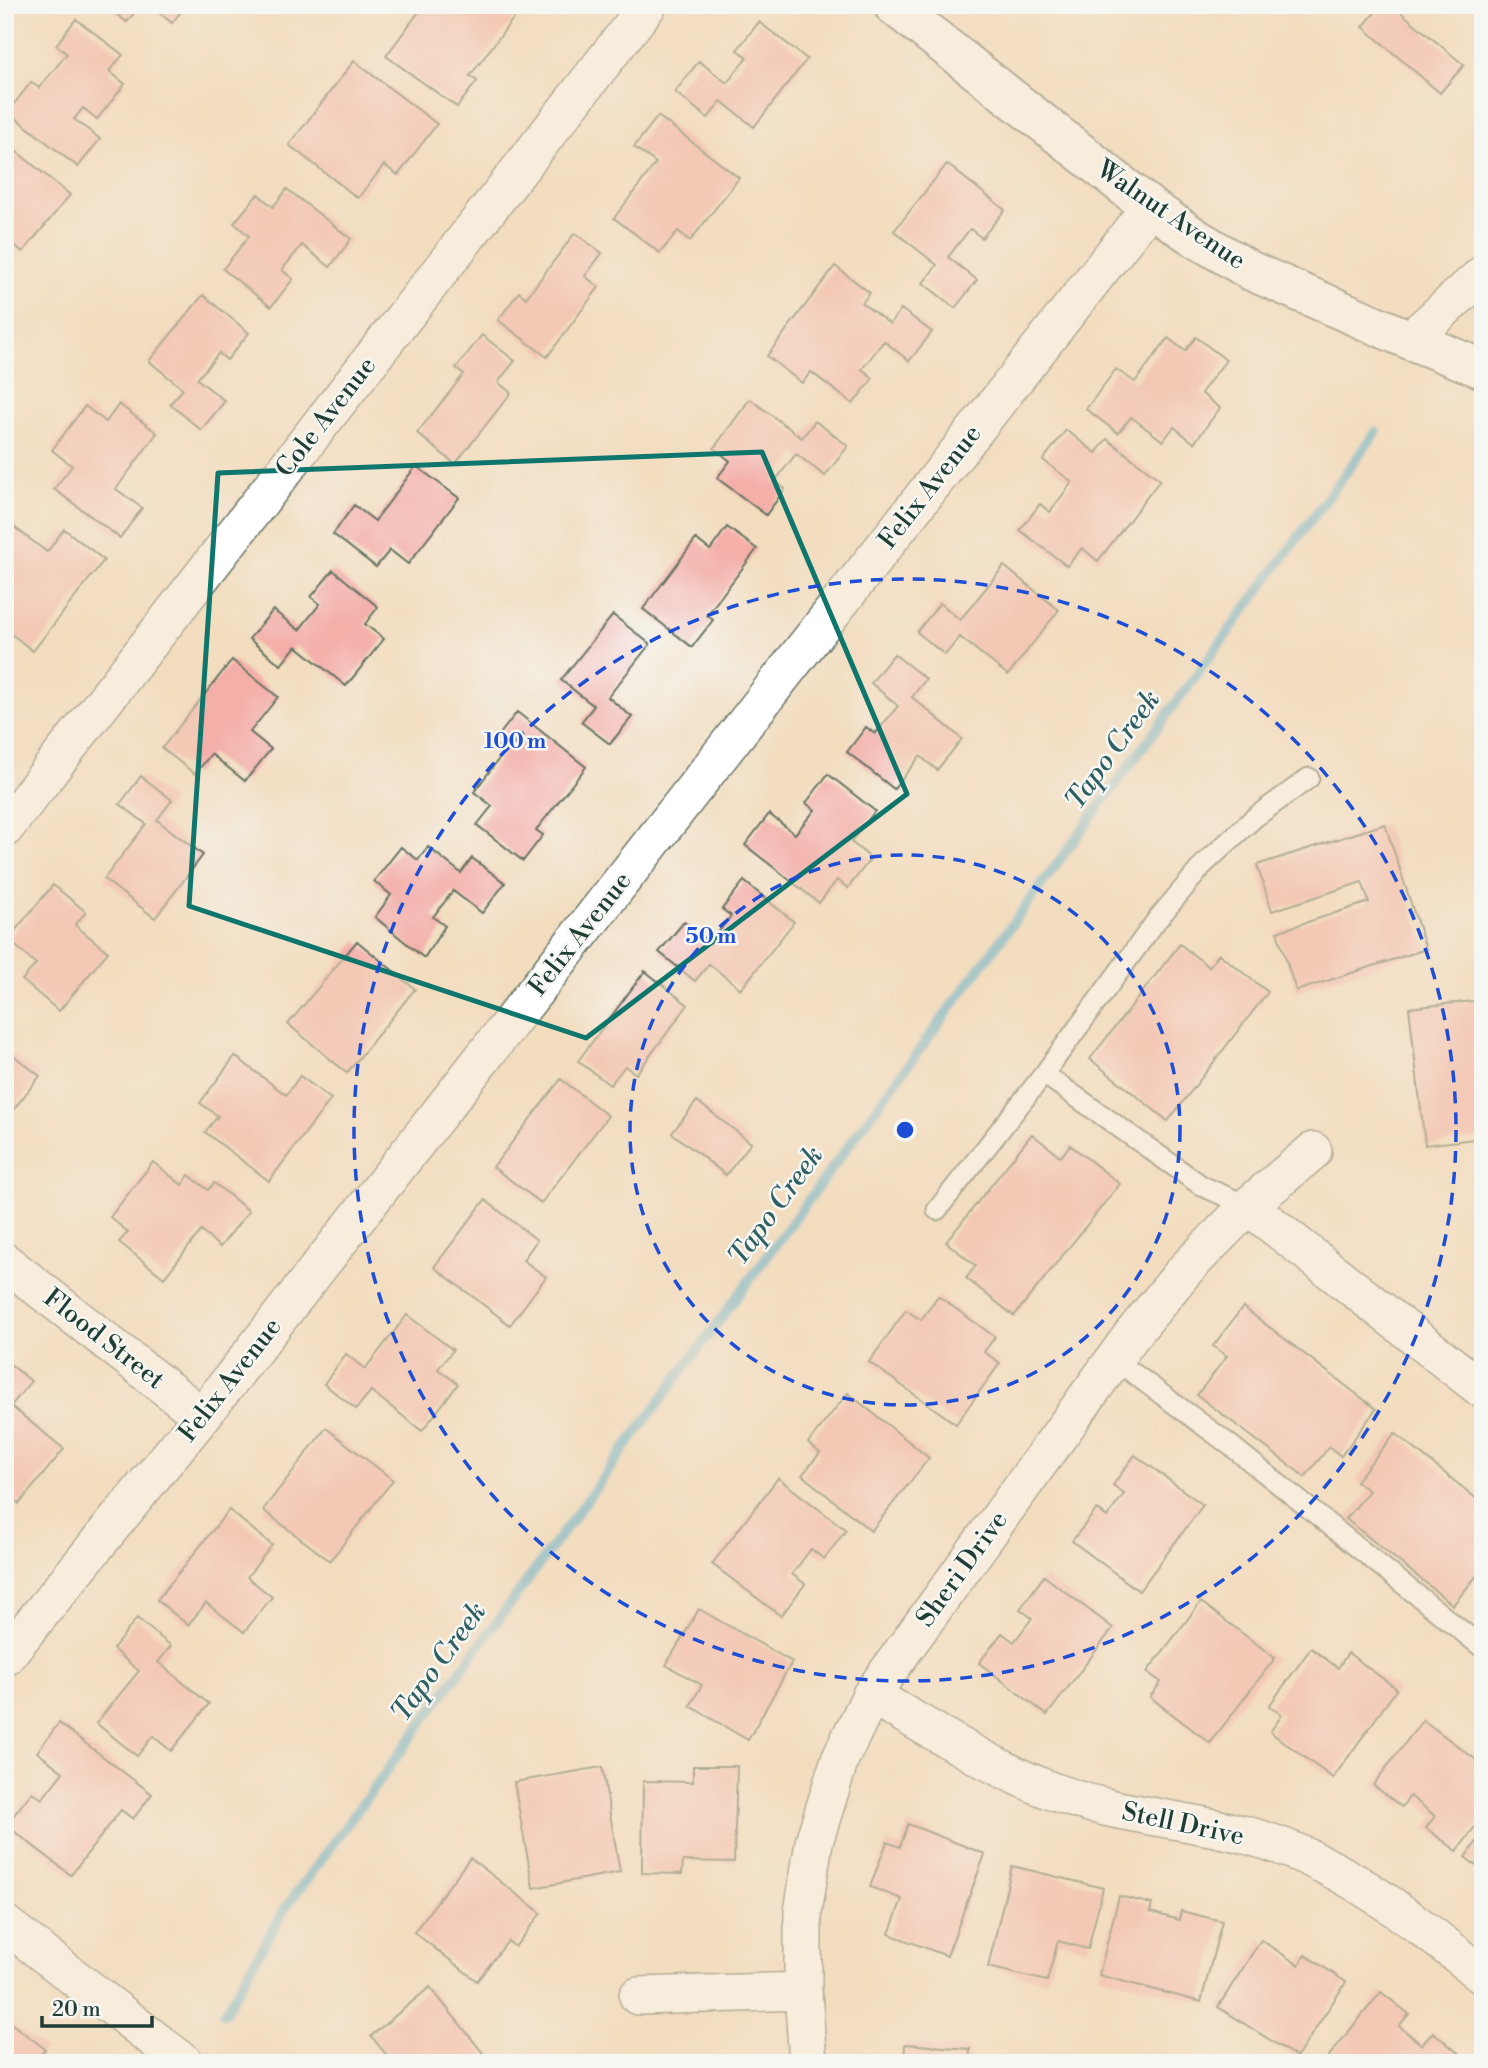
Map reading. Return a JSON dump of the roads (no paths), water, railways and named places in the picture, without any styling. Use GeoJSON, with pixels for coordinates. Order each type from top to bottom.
{"type":"FeatureCollection","features":[{"type":"Feature","properties":{"kind":"street","name":"Cole Avenue"},"geometry":{"type":"LineString","coordinates":[[5,828],[648,5]]}},
{"type":"Feature","properties":{"kind":"street","name":"Walnut Avenue"},"geometry":{"type":"LineString","coordinates":[[893,5],[1150,207],[1196,238],[1251,271],[1483,369]]}},
{"type":"Feature","properties":{"kind":"street","name":"Felix Avenue"},"geometry":{"type":"LineString","coordinates":[[5,1657],[202,1416],[1150,207]]}},
{"type":"Feature","properties":{"kind":"street"},"geometry":{"type":"LineString","coordinates":[[1410,340],[1483,274]]}},
{"type":"Feature","properties":{"kind":"street","name":"Sheri Drive"},"geometry":{"type":"LineString","coordinates":[[808,2063],[803,1991],[803,1912],[814,1842],[840,1759],[871,1695],[1114,1359],[1185,1270],[1248,1206],[1313,1151]]}},
{"type":"Feature","properties":{"kind":"street"},"geometry":{"type":"LineString","coordinates":[[1248,1206],[1483,1390]]}},
{"type":"Feature","properties":{"kind":"street","name":"Flood Street"},"geometry":{"type":"LineString","coordinates":[[5,1262],[202,1416]]}},
{"type":"Feature","properties":{"kind":"street","name":"Stell Drive"},"geometry":{"type":"LineString","coordinates":[[871,1695],[989,1762],[1050,1790],[1116,1811],[1247,1836],[1304,1856],[1367,1889],[1407,1916],[1483,1975]]}},
{"type":"Feature","properties":{"kind":"street"},"geometry":{"type":"LineString","coordinates":[[5,1924],[185,2063]]}},
{"type":"Feature","properties":{"kind":"street"},"geometry":{"type":"LineString","coordinates":[[638,1996],[803,1991]]}},
{"type":"Feature","properties":{"kind":"lane"},"geometry":{"type":"LineString","coordinates":[[937,1210],[1044,1074],[1156,921],[1205,863],[1254,818],[1309,778]]}},
{"type":"Feature","properties":{"kind":"lane"},"geometry":{"type":"LineString","coordinates":[[1044,1074],[1202,1186],[1248,1206]]}},
{"type":"Feature","properties":{"kind":"lane"},"geometry":{"type":"LineString","coordinates":[[1114,1359],[1230,1446],[1483,1648]]}},
{"type":"Feature","properties":{"kind":"waterway","name":"Tapo Creek"},"geometry":{"type":"LineString","coordinates":[[224,2014],[286,1907],[1376,432]]}}]}
